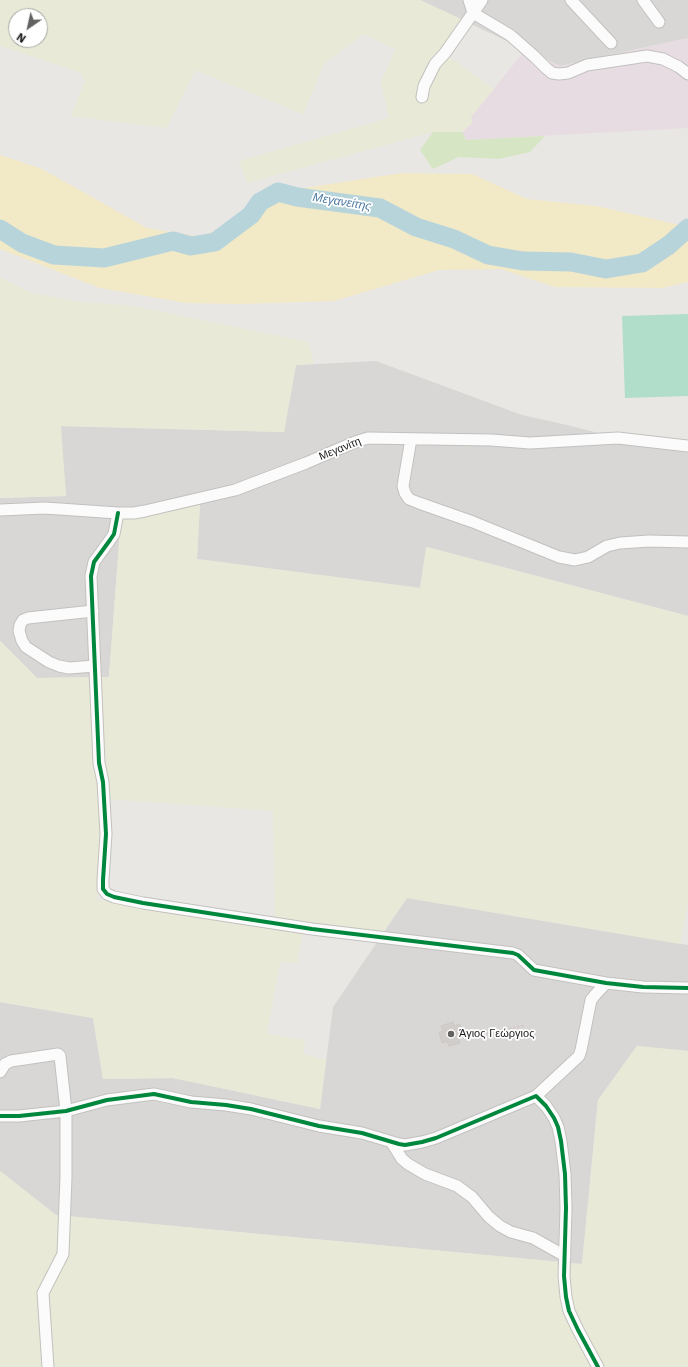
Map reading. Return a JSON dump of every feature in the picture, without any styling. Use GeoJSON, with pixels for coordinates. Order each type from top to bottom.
{"type":"FeatureCollection","features":[{"type":"Feature","properties":{"kind":"street"},"geometry":{"type":"LineString","coordinates":[[469,0],[473,13],[510,35],[552,72],[559,74],[568,73],[587,64],[647,56],[663,59],[679,67],[688,74]]}},
{"type":"Feature","properties":{"kind":"street"},"geometry":{"type":"LineString","coordinates":[[422,97],[424,86],[435,64],[445,53],[482,0]]}},
{"type":"Feature","properties":{"kind":"street"},"geometry":{"type":"LineString","coordinates":[[571,0],[612,43]]}},
{"type":"Feature","properties":{"kind":"street"},"geometry":{"type":"LineString","coordinates":[[642,0],[659,22]]}},
{"type":"Feature","properties":{"kind":"street","name":"Μεγανίτη"},"geometry":{"type":"LineString","coordinates":[[0,510],[45,508],[118,513],[145,511],[235,490],[362,440],[378,438],[536,443],[618,438],[688,446]]}},
{"type":"Feature","properties":{"kind":"street"},"geometry":{"type":"LineString","coordinates":[[411,439],[403,486],[405,493],[410,499],[419,504],[473,522],[559,558],[575,560],[588,557],[607,546],[620,543],[649,541],[688,542]]}},
{"type":"Feature","properties":{"kind":"street"},"geometry":{"type":"LineString","coordinates":[[118,513],[114,534],[97,557],[92,570],[99,763],[103,782],[106,834],[103,880],[104,889],[107,894],[114,897],[143,903],[304,928],[513,953],[518,955],[531,968],[538,971],[606,983],[643,987],[688,988]]}},
{"type":"Feature","properties":{"kind":"street"},"geometry":{"type":"LineString","coordinates":[[93,611],[28,618],[23,620],[19,631],[26,647],[49,662],[69,668],[95,666]]}},
{"type":"Feature","properties":{"kind":"street"},"geometry":{"type":"LineString","coordinates":[[0,1116],[19,1116],[66,1111],[107,1100],[154,1094],[191,1102],[251,1109],[319,1126],[362,1133],[392,1143],[405,1145],[429,1140],[536,1096],[579,1056],[582,1049],[592,1000],[594,995],[606,983]]}},
{"type":"Feature","properties":{"kind":"street"},"geometry":{"type":"LineString","coordinates":[[0,1072],[3,1060],[58,1054],[60,1056],[66,1111],[66,1177],[63,1254],[43,1293],[48,1367]]}},
{"type":"Feature","properties":{"kind":"street"},"geometry":{"type":"LineString","coordinates":[[536,1096],[546,1106],[554,1118],[558,1127],[561,1141],[565,1174],[566,1208],[564,1281],[567,1304],[578,1330],[598,1367]]}},
{"type":"Feature","properties":{"kind":"street"},"geometry":{"type":"LineString","coordinates":[[392,1143],[402,1159],[408,1164],[425,1174],[457,1186],[472,1197],[489,1217],[500,1226],[511,1232],[533,1238],[565,1256]]}},
{"type":"Feature","properties":{"kind":"path"},"geometry":{"type":"LineString","coordinates":[[474,1035],[523,1026]]}},
{"type":"Feature","properties":{"kind":"shaded area"},"geometry":{"type":"Polygon","coordinates":[[[420,0],[688,0],[688,38],[560,66],[420,0]]]}},
{"type":"Feature","properties":{"kind":"shaded area"},"geometry":{"type":"Polygon","coordinates":[[[688,38],[688,128],[466,140],[462,132],[472,123],[471,117],[525,50],[560,66],[688,38]]]}},
{"type":"Feature","properties":{"kind":"shaded area"},"geometry":{"type":"Polygon","coordinates":[[[376,361],[522,415],[618,438],[688,445],[688,616],[427,547],[420,588],[197,559],[200,502],[121,517],[109,677],[37,678],[0,641],[0,498],[66,496],[60,426],[284,432],[296,365],[376,361]]]}},
{"type":"Feature","properties":{"kind":"shaded area","name":"Άγιος Γεώργιος"},"geometry":{"type":"Polygon","coordinates":[[[407,898],[688,945],[688,1051],[637,1046],[598,1100],[582,1264],[56,1215],[0,1171],[0,1002],[93,1018],[103,1079],[173,1078],[320,1109],[333,1007],[407,898]]]}},
{"type":"Feature","properties":{"kind":"green space"},"geometry":{"type":"Polygon","coordinates":[[[0,0],[420,0],[463,20],[441,51],[494,89],[471,117],[472,123],[462,132],[433,132],[247,183],[239,161],[389,118],[381,81],[396,49],[364,34],[324,64],[303,114],[195,70],[167,128],[71,116],[85,81],[81,73],[0,46],[0,0]]]}},
{"type":"Feature","properties":{"kind":"green space"},"geometry":{"type":"Polygon","coordinates":[[[433,132],[462,132],[466,140],[545,136],[530,152],[499,159],[459,157],[433,169],[420,150],[433,132]]]}},
{"type":"Feature","properties":{"kind":"green space"},"geometry":{"type":"Polygon","coordinates":[[[0,277],[32,293],[81,302],[134,306],[308,342],[314,364],[296,365],[284,432],[61,426],[66,496],[0,498],[0,277]]]}},
{"type":"Feature","properties":{"kind":"green space"},"geometry":{"type":"Polygon","coordinates":[[[688,314],[688,396],[625,398],[622,316],[688,314]]]}},
{"type":"Feature","properties":{"kind":"green space"},"geometry":{"type":"Polygon","coordinates":[[[200,502],[197,559],[420,588],[426,547],[688,616],[688,901],[680,944],[407,898],[381,935],[275,922],[273,811],[108,799],[104,768],[98,677],[109,677],[121,517],[200,502]]]}},
{"type":"Feature","properties":{"kind":"green space"},"geometry":{"type":"Polygon","coordinates":[[[0,641],[37,678],[93,677],[103,851],[97,900],[303,930],[297,963],[280,962],[267,1034],[305,1040],[303,1054],[326,1060],[320,1109],[173,1078],[103,1079],[93,1018],[0,1002],[0,641]]]}},
{"type":"Feature","properties":{"kind":"green space"},"geometry":{"type":"Polygon","coordinates":[[[637,1046],[688,1051],[688,1367],[603,1367],[570,1306],[568,1263],[582,1264],[598,1100],[637,1046]]]}},
{"type":"Feature","properties":{"kind":"green space"},"geometry":{"type":"Polygon","coordinates":[[[0,1171],[56,1215],[561,1262],[559,1282],[593,1367],[0,1367],[0,1171]]]}},
{"type":"Feature","properties":{"kind":"sand"},"geometry":{"type":"Polygon","coordinates":[[[0,155],[42,169],[147,228],[201,237],[251,215],[278,192],[402,173],[472,174],[527,199],[597,206],[688,227],[688,282],[662,288],[555,287],[501,269],[439,270],[334,301],[239,304],[186,303],[100,288],[0,249],[0,155]]]}},
{"type":"Feature","properties":{"kind":"building","name":"Άγιος Γεώργιος"},"geometry":{"type":"Polygon","coordinates":[[[453,1022],[454,1026],[460,1024],[463,1035],[458,1036],[460,1043],[449,1046],[447,1041],[442,1043],[439,1032],[443,1031],[441,1026],[453,1022]]]}},
{"type":"Feature","properties":{"kind":"waterway","name":"Μεγανείτης"},"geometry":{"type":"LineString","coordinates":[[0,229],[22,243],[54,255],[104,258],[173,241],[191,246],[215,242],[251,215],[260,202],[278,192],[297,197],[380,208],[416,227],[454,239],[488,255],[523,261],[571,262],[606,269],[642,263],[669,245],[688,228]]}},
{"type":"Feature","properties":{"kind":"cycle path"},"geometry":{"type":"LineString","coordinates":[[118,513],[114,534],[94,562],[91,576],[99,763],[103,782],[106,834],[103,889],[107,894],[114,897],[143,903],[312,929],[513,953],[518,955],[534,970],[606,983],[643,987],[688,988]]}},
{"type":"Feature","properties":{"kind":"cycle path"},"geometry":{"type":"LineString","coordinates":[[0,1116],[19,1116],[66,1111],[107,1100],[154,1094],[191,1102],[251,1109],[319,1126],[362,1133],[405,1145],[436,1138],[536,1096],[546,1106],[554,1118],[558,1127],[561,1141],[565,1174],[566,1208],[564,1276],[569,1311],[598,1367]]}},
{"type":"Feature","properties":{"kind":"place","name":"Άγιος Γεώργιος"},"geometry":{"type":"Point","coordinates":[451,1034]}}]}
